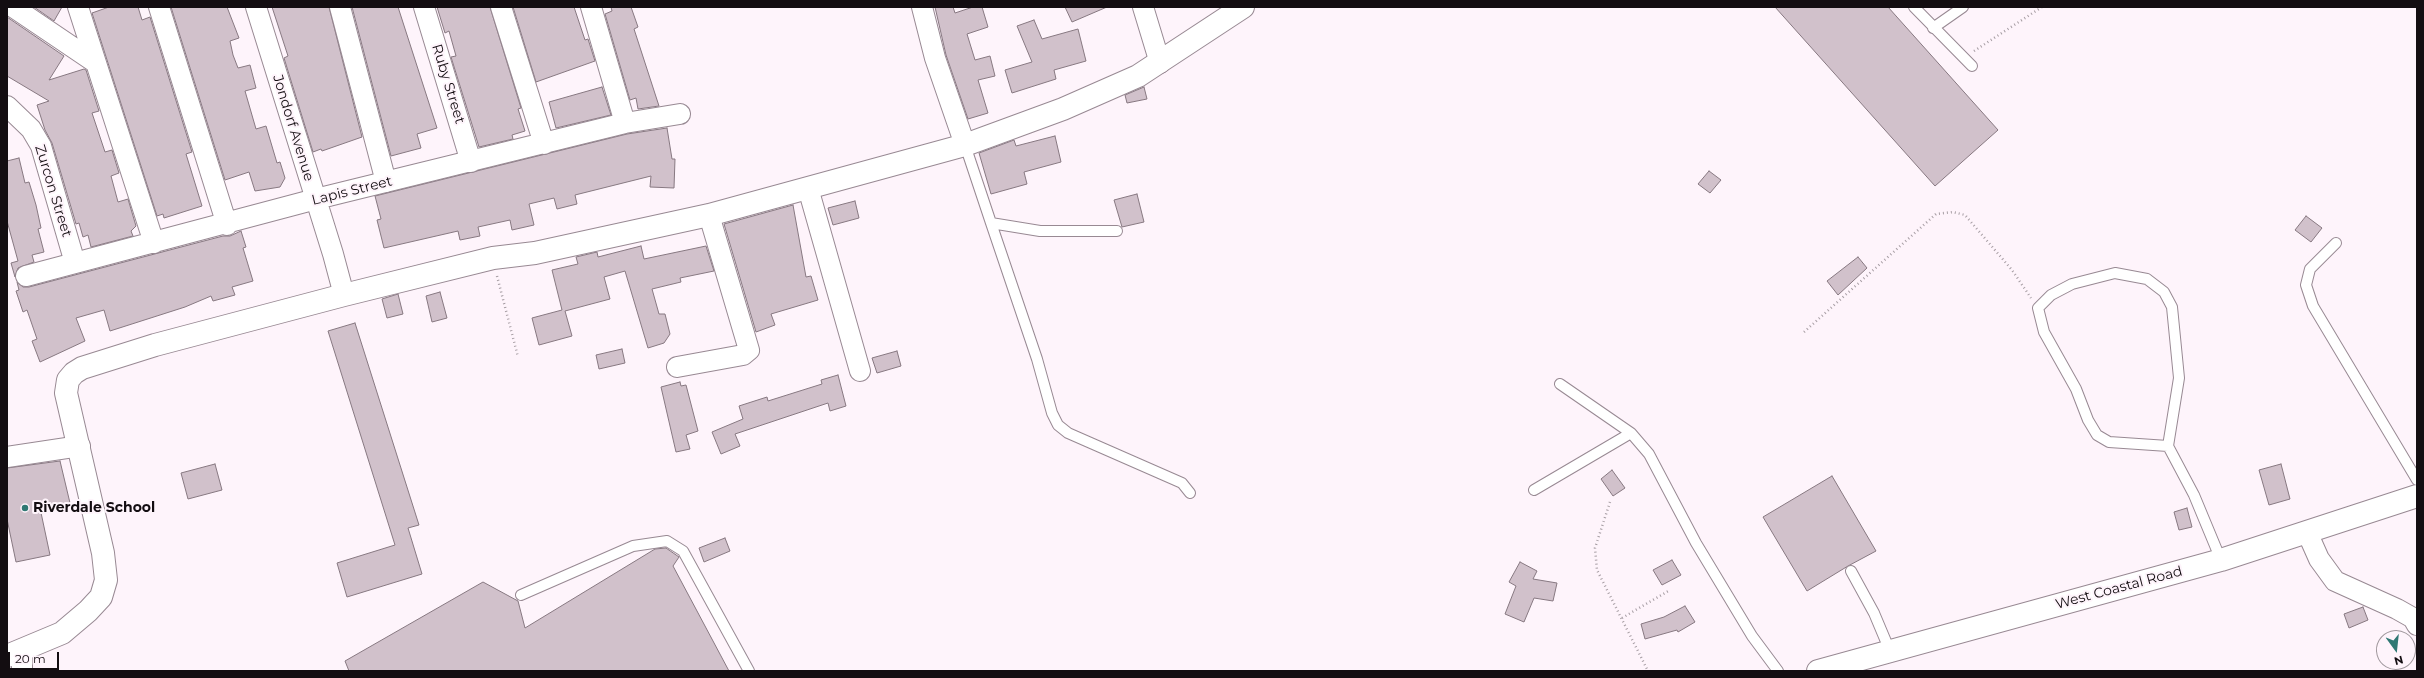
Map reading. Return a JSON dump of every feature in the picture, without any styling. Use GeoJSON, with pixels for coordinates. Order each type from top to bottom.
{"type":"FeatureCollection","features":[{"type":"Feature","properties":{"kind":"street"},"geometry":{"type":"LineString","coordinates":[[14,7],[96,63]]}},
{"type":"Feature","properties":{"kind":"street"},"geometry":{"type":"LineString","coordinates":[[78,7],[154,242]]}},
{"type":"Feature","properties":{"kind":"street"},"geometry":{"type":"LineString","coordinates":[[159,7],[227,225]]}},
{"type":"Feature","properties":{"kind":"street","name":"Jondorf Avenue"},"geometry":{"type":"LineString","coordinates":[[256,7],[344,294]]}},
{"type":"Feature","properties":{"kind":"street"},"geometry":{"type":"LineString","coordinates":[[340,7],[386,182]]}},
{"type":"Feature","properties":{"kind":"street","name":"Ruby Street"},"geometry":{"type":"LineString","coordinates":[[424,7],[471,162]]}},
{"type":"Feature","properties":{"kind":"street"},"geometry":{"type":"LineString","coordinates":[[501,7],[544,144]]}},
{"type":"Feature","properties":{"kind":"street"},"geometry":{"type":"LineString","coordinates":[[591,7],[625,123]]}},
{"type":"Feature","properties":{"kind":"street"},"geometry":{"type":"LineString","coordinates":[[922,7],[935,58],[965,145]]}},
{"type":"Feature","properties":{"kind":"street"},"geometry":{"type":"LineString","coordinates":[[1143,7],[1160,63]]}},
{"type":"Feature","properties":{"kind":"street"},"geometry":{"type":"LineString","coordinates":[[17,659],[62,633],[88,611],[100,597],[106,580],[103,554],[80,446],[66,393],[68,380],[82,368],[155,344],[344,294],[493,258],[535,253],[709,215],[965,145],[1063,109],[1138,76],[1160,63],[1243,7]]}},
{"type":"Feature","properties":{"kind":"street","name":"Zurcon Street"},"geometry":{"type":"LineString","coordinates":[[7,106],[31,129],[41,146],[75,263]]}},
{"type":"Feature","properties":{"kind":"street","name":"Lapis Street"},"geometry":{"type":"LineString","coordinates":[[26,276],[154,242],[227,225],[316,199],[625,123],[680,114]]}},
{"type":"Feature","properties":{"kind":"street"},"geometry":{"type":"LineString","coordinates":[[808,188],[860,371]]}},
{"type":"Feature","properties":{"kind":"street"},"geometry":{"type":"LineString","coordinates":[[677,367],[743,355],[749,350],[709,215]]}},
{"type":"Feature","properties":{"kind":"street"},"geometry":{"type":"LineString","coordinates":[[7,457],[80,446]]}},
{"type":"Feature","properties":{"kind":"street","name":"West Coastal Road"},"geometry":{"type":"LineString","coordinates":[[1818,671],[2221,560],[2417,496]]}},
{"type":"Feature","properties":{"kind":"street"},"geometry":{"type":"LineString","coordinates":[[2307,532],[2320,558],[2336,581],[2416,619]]}},
{"type":"Feature","properties":{"kind":"lane"},"geometry":{"type":"LineString","coordinates":[[1914,7],[1972,66]]}},
{"type":"Feature","properties":{"kind":"lane"},"geometry":{"type":"LineString","coordinates":[[1934,28],[1963,7]]}},
{"type":"Feature","properties":{"kind":"lane"},"geometry":{"type":"LineString","coordinates":[[965,145],[1037,359],[1052,413],[1058,425],[1080,439],[1121,454],[1182,483],[1190,493]]}},
{"type":"Feature","properties":{"kind":"lane"},"geometry":{"type":"LineString","coordinates":[[991,223],[1040,231],[1117,231]]}},
{"type":"Feature","properties":{"kind":"lane"},"geometry":{"type":"LineString","coordinates":[[2336,243],[2310,269],[2306,285],[2312,306],[2417,480]]}},
{"type":"Feature","properties":{"kind":"lane"},"geometry":{"type":"LineString","coordinates":[[2168,446],[2109,442],[2097,435],[2088,420],[2076,389],[2044,332],[2038,308],[2051,295],[2072,284],[2115,273],[2147,279],[2164,292],[2172,307],[2179,378],[2168,446],[2194,495],[2221,560]]}},
{"type":"Feature","properties":{"kind":"lane"},"geometry":{"type":"LineString","coordinates":[[1560,384],[1631,433],[1649,454],[1696,543],[1752,636],[1778,671]]}},
{"type":"Feature","properties":{"kind":"lane"},"geometry":{"type":"LineString","coordinates":[[1534,490],[1631,433]]}},
{"type":"Feature","properties":{"kind":"lane"},"geometry":{"type":"LineString","coordinates":[[521,595],[633,546],[667,541],[683,551],[749,671]]}},
{"type":"Feature","properties":{"kind":"lane"},"geometry":{"type":"LineString","coordinates":[[1851,571],[1874,613],[1890,651]]}},
{"type":"Feature","properties":{"kind":"path"},"geometry":{"type":"LineString","coordinates":[[1964,58],[2042,7]]}},
{"type":"Feature","properties":{"kind":"path"},"geometry":{"type":"LineString","coordinates":[[1804,332],[1936,214],[1953,212],[1965,215],[2012,270],[2038,308]]}},
{"type":"Feature","properties":{"kind":"path"},"geometry":{"type":"LineString","coordinates":[[493,258],[518,357]]}},
{"type":"Feature","properties":{"kind":"path"},"geometry":{"type":"LineString","coordinates":[[1610,502],[1594,556],[1597,570],[1648,671]]}},
{"type":"Feature","properties":{"kind":"path"},"geometry":{"type":"LineString","coordinates":[[1622,618],[1670,590]]}},
{"type":"Feature","properties":{"kind":"building"},"geometry":{"type":"Polygon","coordinates":[[[34,7],[62,7],[54,21],[34,7]]]}},
{"type":"Feature","properties":{"kind":"building"},"geometry":{"type":"Polygon","coordinates":[[[109,7],[138,7],[142,20],[150,17],[192,152],[186,154],[202,206],[164,218],[163,214],[157,216],[92,13],[109,7]]]}},
{"type":"Feature","properties":{"kind":"building"},"geometry":{"type":"Polygon","coordinates":[[[171,7],[227,7],[239,38],[230,41],[233,55],[238,68],[250,65],[256,88],[245,91],[256,129],[266,126],[277,163],[280,162],[285,178],[280,187],[255,191],[249,172],[225,180],[171,7]]]}},
{"type":"Feature","properties":{"kind":"building"},"geometry":{"type":"Polygon","coordinates":[[[272,7],[329,7],[362,137],[322,151],[321,149],[313,152],[284,58],[288,56],[272,7]]]}},
{"type":"Feature","properties":{"kind":"building"},"geometry":{"type":"Polygon","coordinates":[[[352,7],[398,7],[437,128],[417,134],[421,148],[391,156],[352,7]]]}},
{"type":"Feature","properties":{"kind":"building"},"geometry":{"type":"Polygon","coordinates":[[[437,7],[490,7],[521,108],[518,109],[525,131],[512,135],[513,139],[479,147],[451,57],[456,56],[449,31],[445,33],[437,7]]]}},
{"type":"Feature","properties":{"kind":"building"},"geometry":{"type":"Polygon","coordinates":[[[513,7],[574,7],[585,40],[588,39],[595,61],[536,82],[513,7]]]}},
{"type":"Feature","properties":{"kind":"building"},"geometry":{"type":"Polygon","coordinates":[[[611,7],[631,7],[638,27],[634,29],[659,106],[638,109],[636,98],[630,100],[605,14],[612,11],[611,7]]]}},
{"type":"Feature","properties":{"kind":"building"},"geometry":{"type":"Polygon","coordinates":[[[935,7],[953,7],[955,13],[973,7],[982,7],[988,27],[967,34],[975,60],[990,56],[995,76],[978,80],[988,113],[968,119],[946,55],[935,7]]]}},
{"type":"Feature","properties":{"kind":"building"},"geometry":{"type":"Polygon","coordinates":[[[1065,7],[1107,7],[1072,22],[1065,7]]]}},
{"type":"Feature","properties":{"kind":"building"},"geometry":{"type":"Polygon","coordinates":[[[1775,7],[1888,7],[1998,130],[1935,186],[1775,7]]]}},
{"type":"Feature","properties":{"kind":"building"},"geometry":{"type":"Polygon","coordinates":[[[7,17],[64,56],[49,80],[84,69],[86,70],[99,111],[92,113],[105,152],[112,150],[119,173],[111,176],[118,202],[128,199],[136,226],[131,231],[133,236],[91,247],[88,235],[83,237],[79,223],[76,224],[52,143],[45,130],[37,105],[49,101],[7,76],[7,17]]]}},
{"type":"Feature","properties":{"kind":"building"},"geometry":{"type":"Polygon","coordinates":[[[1034,20],[1042,39],[1078,29],[1086,61],[1054,70],[1056,79],[1012,93],[1005,70],[1032,62],[1017,26],[1034,20]]]}},
{"type":"Feature","properties":{"kind":"building"},"geometry":{"type":"Polygon","coordinates":[[[602,87],[611,115],[556,128],[549,102],[602,87]]]}},
{"type":"Feature","properties":{"kind":"building"},"geometry":{"type":"Polygon","coordinates":[[[1144,87],[1147,99],[1127,103],[1125,95],[1144,87]]]}},
{"type":"Feature","properties":{"kind":"building"},"geometry":{"type":"Polygon","coordinates":[[[667,128],[672,159],[675,159],[674,188],[650,187],[651,176],[575,195],[577,204],[557,209],[554,198],[529,204],[534,225],[512,230],[510,220],[478,227],[480,236],[460,240],[458,231],[384,248],[377,220],[381,219],[375,196],[627,134],[667,128]]]}},
{"type":"Feature","properties":{"kind":"building"},"geometry":{"type":"Polygon","coordinates":[[[1055,136],[1061,162],[1024,172],[1027,184],[991,194],[979,153],[1014,140],[1016,146],[1055,136]]]}},
{"type":"Feature","properties":{"kind":"building"},"geometry":{"type":"Polygon","coordinates":[[[19,158],[25,183],[29,182],[36,205],[41,228],[38,229],[44,252],[32,255],[34,262],[18,268],[15,277],[11,263],[18,261],[7,221],[7,161],[19,158]]]}},
{"type":"Feature","properties":{"kind":"building"},"geometry":{"type":"Polygon","coordinates":[[[1709,171],[1721,180],[1710,193],[1698,184],[1709,171]]]}},
{"type":"Feature","properties":{"kind":"building"},"geometry":{"type":"Polygon","coordinates":[[[1137,194],[1144,222],[1122,227],[1114,200],[1137,194]]]}},
{"type":"Feature","properties":{"kind":"building"},"geometry":{"type":"Polygon","coordinates":[[[855,201],[859,218],[833,225],[828,208],[855,201]]]}},
{"type":"Feature","properties":{"kind":"building"},"geometry":{"type":"Polygon","coordinates":[[[793,205],[806,277],[811,276],[818,300],[771,314],[775,325],[756,332],[724,224],[793,205]]]}},
{"type":"Feature","properties":{"kind":"building"},"geometry":{"type":"Polygon","coordinates":[[[2306,216],[2322,228],[2311,242],[2295,230],[2306,216]]]}},
{"type":"Feature","properties":{"kind":"building"},"geometry":{"type":"Polygon","coordinates":[[[241,231],[246,247],[243,248],[253,281],[232,287],[235,295],[213,301],[211,296],[185,307],[110,331],[104,310],[76,318],[85,341],[40,362],[32,341],[37,339],[27,310],[23,312],[16,291],[19,290],[17,282],[23,287],[29,287],[223,236],[230,236],[241,231]]]}},
{"type":"Feature","properties":{"kind":"building"},"geometry":{"type":"Polygon","coordinates":[[[641,246],[644,259],[706,246],[714,271],[680,278],[681,282],[652,289],[659,314],[665,314],[670,334],[664,343],[648,348],[625,271],[604,277],[610,299],[565,311],[572,336],[539,345],[532,318],[562,310],[552,270],[578,264],[576,257],[597,252],[598,257],[641,246]]]}},
{"type":"Feature","properties":{"kind":"building"},"geometry":{"type":"Polygon","coordinates":[[[1858,257],[1867,268],[1838,295],[1827,281],[1858,257]]]}},
{"type":"Feature","properties":{"kind":"building"},"geometry":{"type":"Polygon","coordinates":[[[440,292],[447,318],[432,322],[426,296],[440,292]]]}},
{"type":"Feature","properties":{"kind":"building"},"geometry":{"type":"Polygon","coordinates":[[[398,294],[403,314],[387,318],[382,299],[398,294]]]}},
{"type":"Feature","properties":{"kind":"building"},"geometry":{"type":"Polygon","coordinates":[[[355,323],[419,525],[408,528],[422,574],[347,597],[337,563],[395,545],[328,331],[355,323]]]}},
{"type":"Feature","properties":{"kind":"building"},"geometry":{"type":"Polygon","coordinates":[[[622,349],[625,363],[599,369],[596,355],[622,349]]]}},
{"type":"Feature","properties":{"kind":"building"},"geometry":{"type":"Polygon","coordinates":[[[897,351],[901,366],[877,373],[872,358],[897,351]]]}},
{"type":"Feature","properties":{"kind":"building"},"geometry":{"type":"Polygon","coordinates":[[[838,375],[846,406],[830,411],[828,403],[735,434],[740,446],[721,454],[712,432],[743,419],[739,406],[767,397],[768,401],[822,384],[821,380],[838,375]]]}},
{"type":"Feature","properties":{"kind":"building"},"geometry":{"type":"Polygon","coordinates":[[[680,382],[681,386],[686,385],[698,431],[686,435],[690,449],[676,452],[661,387],[680,382]]]}},
{"type":"Feature","properties":{"kind":"building"},"geometry":{"type":"Polygon","coordinates":[[[60,461],[70,503],[40,508],[50,555],[16,562],[7,519],[7,468],[60,461]]]}},
{"type":"Feature","properties":{"kind":"building"},"geometry":{"type":"Polygon","coordinates":[[[215,464],[222,490],[188,499],[181,473],[215,464]]]}},
{"type":"Feature","properties":{"kind":"building"},"geometry":{"type":"Polygon","coordinates":[[[2281,464],[2290,499],[2269,505],[2259,470],[2281,464]]]}},
{"type":"Feature","properties":{"kind":"building"},"geometry":{"type":"Polygon","coordinates":[[[1612,470],[1625,488],[1613,496],[1601,479],[1612,470]]]}},
{"type":"Feature","properties":{"kind":"building"},"geometry":{"type":"Polygon","coordinates":[[[1832,476],[1876,551],[1807,591],[1763,517],[1832,476]]]}},
{"type":"Feature","properties":{"kind":"building"},"geometry":{"type":"Polygon","coordinates":[[[2187,508],[2192,527],[2179,530],[2174,512],[2187,508]]]}},
{"type":"Feature","properties":{"kind":"building"},"geometry":{"type":"Polygon","coordinates":[[[725,538],[730,551],[704,562],[699,548],[725,538]]]}},
{"type":"Feature","properties":{"kind":"building"},"geometry":{"type":"Polygon","coordinates":[[[666,548],[679,557],[673,566],[729,671],[349,671],[345,661],[483,582],[518,601],[525,628],[655,549],[666,548]]]}},
{"type":"Feature","properties":{"kind":"building"},"geometry":{"type":"Polygon","coordinates":[[[1672,560],[1681,575],[1662,585],[1653,570],[1672,560]]]}},
{"type":"Feature","properties":{"kind":"building"},"geometry":{"type":"Polygon","coordinates":[[[1520,562],[1537,571],[1533,579],[1557,583],[1553,601],[1534,598],[1524,622],[1505,614],[1516,586],[1509,582],[1520,562]]]}},
{"type":"Feature","properties":{"kind":"building"},"geometry":{"type":"Polygon","coordinates":[[[1685,606],[1695,622],[1678,632],[1677,630],[1645,639],[1641,624],[1664,617],[1685,606]]]}},
{"type":"Feature","properties":{"kind":"building"},"geometry":{"type":"Polygon","coordinates":[[[2363,607],[2368,620],[2349,628],[2344,614],[2363,607]]]}},
{"type":"Feature","properties":{"kind":"place","name":"Riverdale School"},"geometry":{"type":"Point","coordinates":[25,508]}}]}
